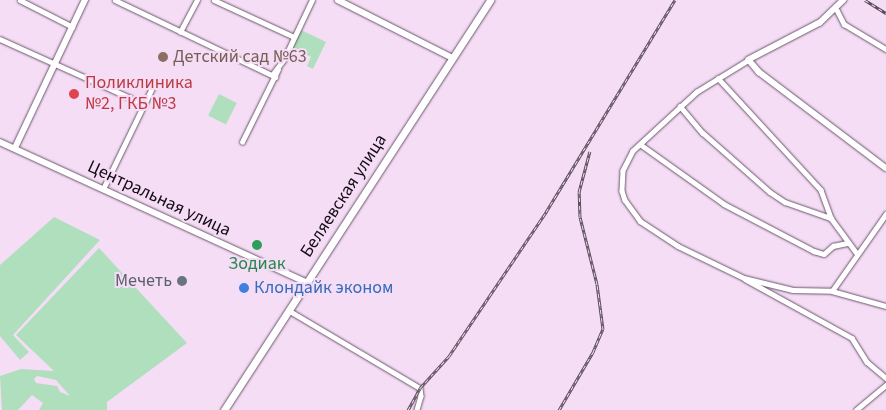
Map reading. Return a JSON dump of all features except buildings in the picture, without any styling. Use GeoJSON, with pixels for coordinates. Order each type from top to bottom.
{"type":"FeatureCollection","features":[{"type":"Feature","properties":{"kind":"main road","name":"Беляевская улица"},"geometry":{"type":"LineString","coordinates":[[224,410],[490,0]]}},
{"type":"Feature","properties":{"kind":"street"},"geometry":{"type":"LineString","coordinates":[[20,0],[73,27]]}},
{"type":"Feature","properties":{"kind":"street"},"geometry":{"type":"LineString","coordinates":[[15,148],[85,0]]}},
{"type":"Feature","properties":{"kind":"street"},"geometry":{"type":"LineString","coordinates":[[115,0],[274,76]]}},
{"type":"Feature","properties":{"kind":"street"},"geometry":{"type":"LineString","coordinates":[[180,32],[197,0]]}},
{"type":"Feature","properties":{"kind":"street"},"geometry":{"type":"LineString","coordinates":[[214,0],[294,37]]}},
{"type":"Feature","properties":{"kind":"street"},"geometry":{"type":"LineString","coordinates":[[242,142],[312,0]]}},
{"type":"Feature","properties":{"kind":"street"},"geometry":{"type":"LineString","coordinates":[[338,0],[453,58]]}},
{"type":"Feature","properties":{"kind":"street"},"geometry":{"type":"LineString","coordinates":[[844,0],[837,10],[820,23],[718,78],[680,106],[640,144],[627,161],[622,181],[625,200],[640,221],[678,246],[744,278],[757,288],[852,338],[866,362],[886,378]]}},
{"type":"Feature","properties":{"kind":"street"},"geometry":{"type":"LineString","coordinates":[[837,10],[844,24],[886,49]]}},
{"type":"Feature","properties":{"kind":"street"},"geometry":{"type":"LineString","coordinates":[[0,39],[144,104]]}},
{"type":"Feature","properties":{"kind":"street"},"geometry":{"type":"LineString","coordinates":[[749,60],[759,72],[886,168]]}},
{"type":"Feature","properties":{"kind":"street"},"geometry":{"type":"LineString","coordinates":[[718,78],[821,190],[831,218],[847,243],[856,252]]}},
{"type":"Feature","properties":{"kind":"street"},"geometry":{"type":"LineString","coordinates":[[103,189],[152,88]]}},
{"type":"Feature","properties":{"kind":"street"},"geometry":{"type":"LineString","coordinates":[[680,106],[703,133],[770,192],[785,202],[831,218]]}},
{"type":"Feature","properties":{"kind":"street","name":"Центральная улица"},"geometry":{"type":"LineString","coordinates":[[0,142],[306,282]]}},
{"type":"Feature","properties":{"kind":"street"},"geometry":{"type":"LineString","coordinates":[[640,144],[724,204],[814,251],[824,254],[833,246],[847,243]]}},
{"type":"Feature","properties":{"kind":"street"},"geometry":{"type":"LineString","coordinates":[[832,291],[856,252],[886,214]]}},
{"type":"Feature","properties":{"kind":"street"},"geometry":{"type":"LineString","coordinates":[[744,278],[793,290],[832,291],[886,306]]}},
{"type":"Feature","properties":{"kind":"street"},"geometry":{"type":"LineString","coordinates":[[288,310],[420,388],[422,396],[417,410]]}},
{"type":"Feature","properties":{"kind":"street"},"geometry":{"type":"LineString","coordinates":[[856,410],[886,385]]}},
{"type":"Feature","properties":{"kind":"green space"},"geometry":{"type":"Polygon","coordinates":[[[301,30],[326,42],[313,69],[307,66],[311,57],[293,48],[301,30]]]}},
{"type":"Feature","properties":{"kind":"green space"},"geometry":{"type":"Polygon","coordinates":[[[219,94],[237,103],[226,124],[208,115],[219,94]]]}},
{"type":"Feature","properties":{"kind":"green space"},"geometry":{"type":"Polygon","coordinates":[[[54,217],[100,240],[13,335],[29,352],[20,360],[0,336],[0,265],[54,217]]]}},
{"type":"Feature","properties":{"kind":"green space"},"geometry":{"type":"Polygon","coordinates":[[[99,248],[187,343],[107,402],[107,410],[39,410],[43,403],[32,395],[18,410],[2,410],[0,376],[21,369],[54,371],[16,335],[99,248]],[[37,376],[34,379],[36,383],[57,386],[60,392],[70,396],[56,380],[37,376]]]}},
{"type":"Feature","properties":{"kind":"railway"},"geometry":{"type":"LineString","coordinates":[[408,410],[420,388],[449,356],[546,212],[675,0]]}},
{"type":"Feature","properties":{"kind":"railway"},"geometry":{"type":"LineString","coordinates":[[865,0],[886,13]]}},
{"type":"Feature","properties":{"kind":"railway"},"geometry":{"type":"LineString","coordinates":[[559,410],[593,352],[603,329],[597,284],[580,217],[579,192],[590,151]]}},
{"type":"Feature","properties":{"kind":"place","name":"Детский сад №63"},"geometry":{"type":"Point","coordinates":[163,57]}},
{"type":"Feature","properties":{"kind":"place","name":"Поликлиника №2, ГКБ №3"},"geometry":{"type":"Point","coordinates":[74,94]}},
{"type":"Feature","properties":{"kind":"place","name":"Зодиак"},"geometry":{"type":"Point","coordinates":[257,245]}},
{"type":"Feature","properties":{"kind":"place","name":"Мечеть"},"geometry":{"type":"Point","coordinates":[182,281]}},
{"type":"Feature","properties":{"kind":"place","name":"Клондайк эконом"},"geometry":{"type":"Point","coordinates":[244,288]}}]}
